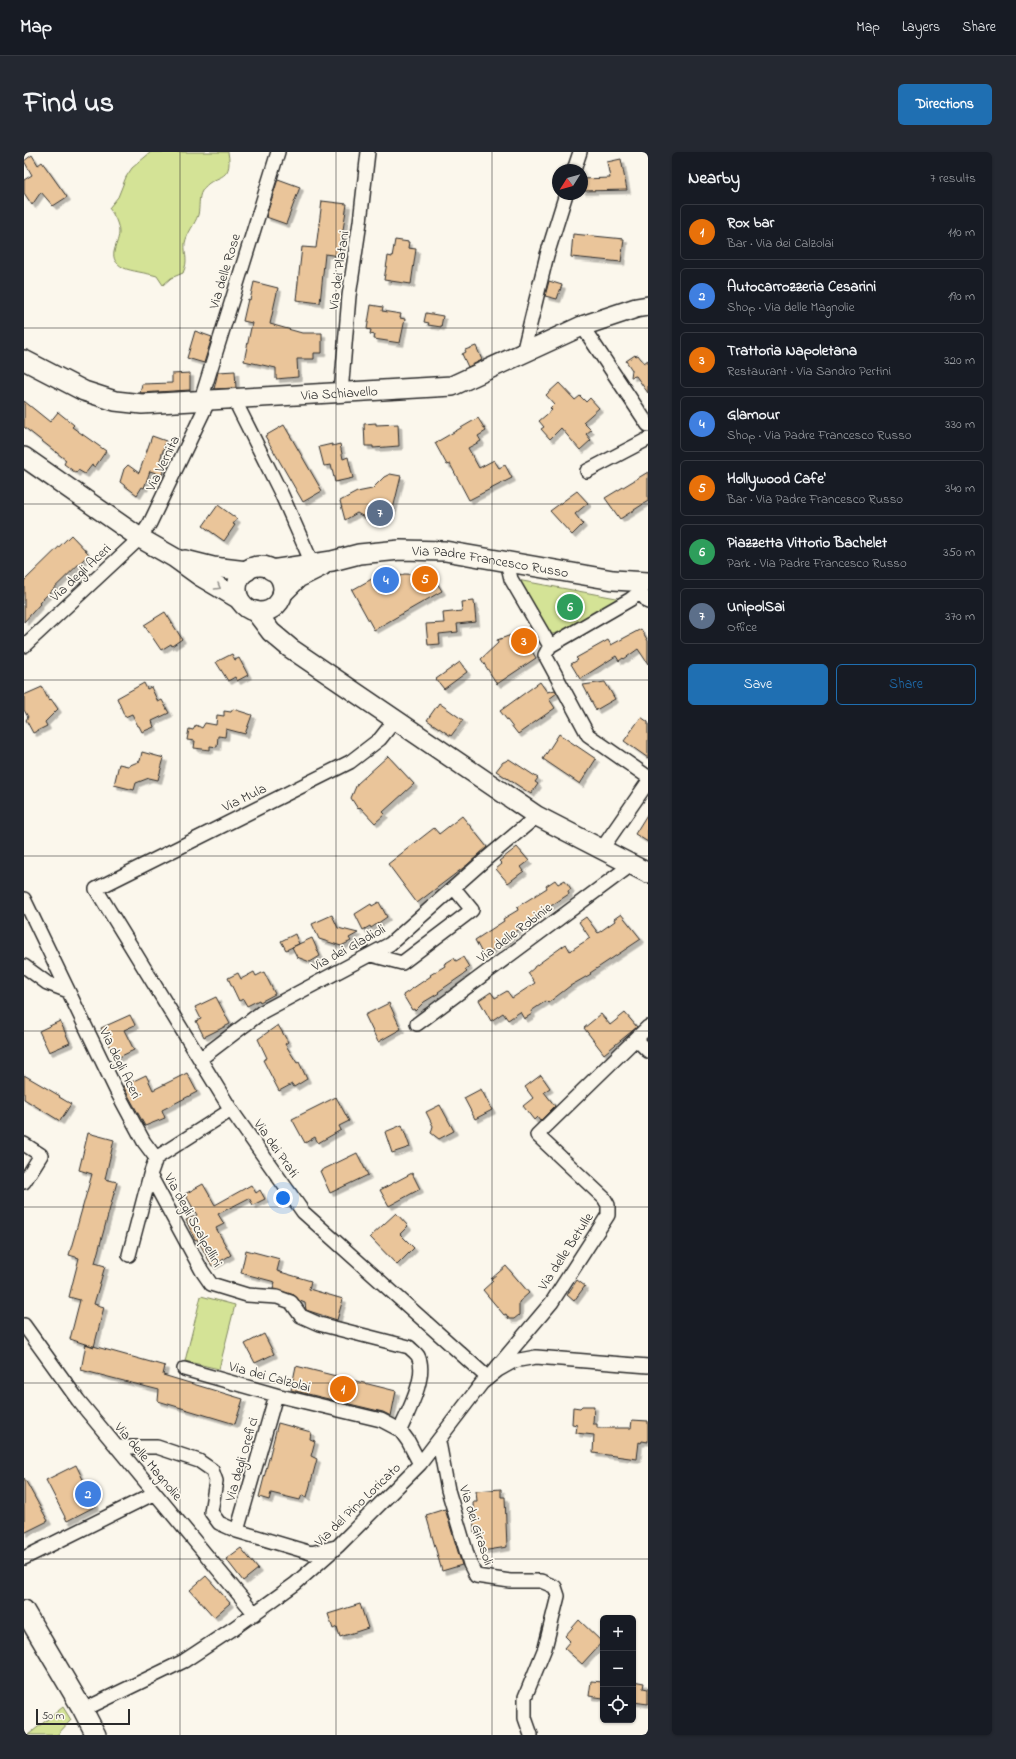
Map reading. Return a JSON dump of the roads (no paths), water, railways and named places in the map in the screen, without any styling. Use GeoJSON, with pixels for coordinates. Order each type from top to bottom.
{"type":"FeatureCollection","features":[{"type":"Feature","properties":{"kind":"street","name":"Via delle Rose"},"geometry":{"type":"LineString","coordinates":[[205,400],[278,152]]}},
{"type":"Feature","properties":{"kind":"street","name":"Via dei Platani"},"geometry":{"type":"LineString","coordinates":[[341,393],[349,296],[360,222],[368,152]]}},
{"type":"Feature","properties":{"kind":"street"},"geometry":{"type":"LineString","coordinates":[[576,164],[580,152]]}},
{"type":"Feature","properties":{"kind":"street"},"geometry":{"type":"LineString","coordinates":[[523,353],[547,256],[564,200]]}},
{"type":"Feature","properties":{"kind":"street","name":"Via Schiavello"},"geometry":{"type":"LineString","coordinates":[[24,360],[84,391],[115,401],[142,404],[452,386],[582,326],[636,308],[648,306]]}},
{"type":"Feature","properties":{"kind":"street"},"geometry":{"type":"LineString","coordinates":[[582,326],[648,425]]}},
{"type":"Feature","properties":{"kind":"street"},"geometry":{"type":"LineString","coordinates":[[234,399],[281,493],[312,563]]}},
{"type":"Feature","properties":{"kind":"street","name":"Via Vernita"},"geometry":{"type":"LineString","coordinates":[[140,538],[150,523],[205,400]]}},
{"type":"Feature","properties":{"kind":"street"},"geometry":{"type":"LineString","coordinates":[[587,471],[648,439]]}},
{"type":"Feature","properties":{"kind":"street"},"geometry":{"type":"LineString","coordinates":[[24,457],[140,538],[175,558],[200,576],[239,599],[248,609],[255,611],[269,610],[281,597]]}},
{"type":"Feature","properties":{"kind":"street","name":"Via degli Aceri"},"geometry":{"type":"LineString","coordinates":[[24,646],[140,538]]}},
{"type":"Feature","properties":{"kind":"street","name":"Via Padre Francesco Russo"},"geometry":{"type":"LineString","coordinates":[[271,570],[332,561],[359,554],[400,550],[445,551],[613,580],[645,590]]}},
{"type":"Feature","properties":{"kind":"street"},"geometry":{"type":"LineString","coordinates":[[175,558],[213,567],[247,570],[259,567],[271,570],[280,580],[280,626],[290,648]]}},
{"type":"Feature","properties":{"kind":"street","name":"Via Padre Francesco Russo"},"geometry":{"type":"LineString","coordinates":[[281,597],[298,578],[332,561]]}},
{"type":"Feature","properties":{"kind":"street"},"geometry":{"type":"LineString","coordinates":[[507,562],[511,579],[550,646]]}},
{"type":"Feature","properties":{"kind":"street"},"geometry":{"type":"LineString","coordinates":[[239,599],[237,586],[242,575],[247,570]]}},
{"type":"Feature","properties":{"kind":"street"},"geometry":{"type":"LineString","coordinates":[[645,590],[550,646],[544,655],[588,736],[648,777]]}},
{"type":"Feature","properties":{"kind":"street"},"geometry":{"type":"LineString","coordinates":[[255,611],[271,632],[290,648],[537,816],[648,873]]}},
{"type":"Feature","properties":{"kind":"street","name":"Via Mula"},"geometry":{"type":"LineString","coordinates":[[96,889],[350,762],[380,739],[395,720]]}},
{"type":"Feature","properties":{"kind":"street"},"geometry":{"type":"LineString","coordinates":[[601,850],[648,782]]}},
{"type":"Feature","properties":{"kind":"street","name":"Via dei Gladioli"},"geometry":{"type":"LineString","coordinates":[[200,1060],[262,1012],[390,944],[537,816]]}},
{"type":"Feature","properties":{"kind":"street","name":"Via delle Robinie"},"geometry":{"type":"LineString","coordinates":[[417,1024],[631,865]]}},
{"type":"Feature","properties":{"kind":"street"},"geometry":{"type":"LineString","coordinates":[[371,955],[402,963],[472,910],[454,888]]}},
{"type":"Feature","properties":{"kind":"street","name":"Via dei Prati"},"geometry":{"type":"LineString","coordinates":[[96,889],[231,1110],[303,1212],[488,1378]]}},
{"type":"Feature","properties":{"kind":"street","name":"Via degli Aceri"},"geometry":{"type":"LineString","coordinates":[[24,899],[116,1090],[144,1142],[156,1158]]}},
{"type":"Feature","properties":{"kind":"street"},"geometry":{"type":"LineString","coordinates":[[24,966],[47,983],[68,991]]}},
{"type":"Feature","properties":{"kind":"street","name":"Via delle Betulle"},"geometry":{"type":"LineString","coordinates":[[488,1378],[552,1302],[608,1214],[608,1206],[604,1198],[537,1135],[648,1027]]}},
{"type":"Feature","properties":{"kind":"street"},"geometry":{"type":"LineString","coordinates":[[636,1039],[648,1051]]}},
{"type":"Feature","properties":{"kind":"street"},"geometry":{"type":"LineString","coordinates":[[156,1158],[231,1110]]}},
{"type":"Feature","properties":{"kind":"street"},"geometry":{"type":"LineString","coordinates":[[24,1144],[41,1155],[24,1182]]}},
{"type":"Feature","properties":{"kind":"street","name":"Via degli Scalpellini"},"geometry":{"type":"LineString","coordinates":[[156,1158],[150,1174],[202,1271],[211,1284],[247,1295],[277,1297],[291,1302],[301,1316],[319,1324],[409,1347],[418,1356],[421,1370],[414,1398],[400,1430]]}},
{"type":"Feature","properties":{"kind":"street"},"geometry":{"type":"LineString","coordinates":[[128,1255],[150,1174]]}},
{"type":"Feature","properties":{"kind":"street","name":"Via delle Magnolie"},"geometry":{"type":"LineString","coordinates":[[24,1324],[78,1400],[255,1614]]}},
{"type":"Feature","properties":{"kind":"street","name":"Via del Pino Loricato"},"geometry":{"type":"LineString","coordinates":[[83,1710],[184,1661],[255,1614],[295,1584],[338,1546],[420,1464],[439,1442],[482,1383],[498,1370],[514,1361],[536,1357],[648,1366]]}},
{"type":"Feature","properties":{"kind":"street","name":"Via dei Calzolai"},"geometry":{"type":"LineString","coordinates":[[184,1369],[276,1395],[381,1420],[400,1430],[408,1441],[420,1464]]}},
{"type":"Feature","properties":{"kind":"street","name":"Via degli Orefici"},"geometry":{"type":"LineString","coordinates":[[237,1531],[276,1395]]}},
{"type":"Feature","properties":{"kind":"street","name":"Via dei Girasoli"},"geometry":{"type":"LineString","coordinates":[[439,1442],[448,1490],[470,1564],[476,1576],[510,1581],[541,1581],[555,1587],[558,1596],[545,1648],[525,1697],[525,1718],[531,1735]]}},
{"type":"Feature","properties":{"kind":"street"},"geometry":{"type":"LineString","coordinates":[[116,1447],[157,1447],[199,1461],[212,1470],[216,1480],[211,1512],[219,1523],[237,1531],[311,1552],[338,1546]]}},
{"type":"Feature","properties":{"kind":"street"},"geometry":{"type":"LineString","coordinates":[[24,1558],[155,1493]]}},
{"type":"Feature","properties":{"kind":"street"},"geometry":{"type":"LineString","coordinates":[[24,1610],[83,1710],[96,1735]]}},
{"type":"Feature","properties":{"kind":"place","name":"UnipolSai"},"geometry":{"type":"Point","coordinates":[380,513]}},
{"type":"Feature","properties":{"kind":"place","name":"Hollywood Cafe'"},"geometry":{"type":"Point","coordinates":[425,579]}},
{"type":"Feature","properties":{"kind":"place","name":"Glamour"},"geometry":{"type":"Point","coordinates":[386,580]}},
{"type":"Feature","properties":{"kind":"place","name":"Piazzetta Vittorio Bachelet"},"geometry":{"type":"Point","coordinates":[570,607]}},
{"type":"Feature","properties":{"kind":"place","name":"Trattoria Napoletana"},"geometry":{"type":"Point","coordinates":[524,641]}},
{"type":"Feature","properties":{"kind":"place","name":"Rox bar"},"geometry":{"type":"Point","coordinates":[343,1389]}},
{"type":"Feature","properties":{"kind":"place","name":"Autocarrozzeria Cesarini"},"geometry":{"type":"Point","coordinates":[88,1494]}}]}
